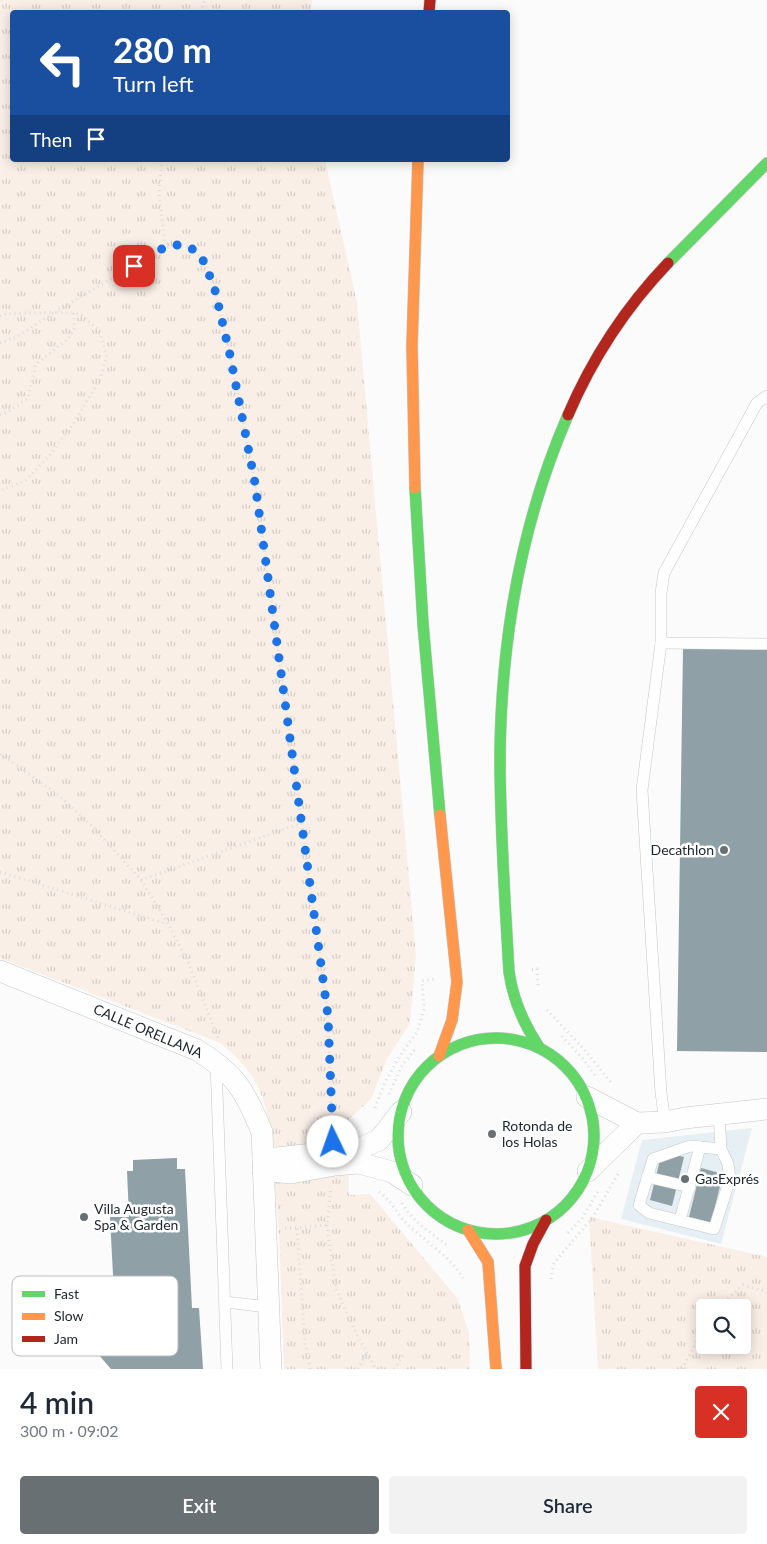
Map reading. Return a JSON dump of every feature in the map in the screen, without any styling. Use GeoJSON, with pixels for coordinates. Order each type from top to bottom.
{"type":"FeatureCollection","features":[{"type":"Feature","properties":{"kind":"highway"},"geometry":{"type":"LineString","coordinates":[[418,162],[412,397],[417,524],[457,998],[450,1033],[439,1056]]}},
{"type":"Feature","properties":{"kind":"highway"},"geometry":{"type":"LineString","coordinates":[[539,1047],[524,1026],[512,994],[509,972],[501,793],[501,727],[507,640],[527,532],[545,470],[562,426],[588,371],[608,340],[635,301],[689,240],[767,164]]}},
{"type":"Feature","properties":{"kind":"highway"},"geometry":{"type":"LineString","coordinates":[[505,1038],[523,1041],[539,1047],[559,1060],[575,1077],[594,1091],[593,1152],[595,1178],[546,1220],[529,1228],[510,1233],[488,1234],[468,1230],[451,1223],[436,1213],[423,1200],[404,1191],[404,1168],[399,1146],[399,1129],[395,1104],[426,1068],[439,1056],[454,1047],[471,1041],[505,1038]]}},
{"type":"Feature","properties":{"kind":"highway"},"geometry":{"type":"LineString","coordinates":[[526,1369],[525,1266],[533,1244],[546,1220]]}},
{"type":"Feature","properties":{"kind":"highway"},"geometry":{"type":"LineString","coordinates":[[468,1230],[488,1262],[496,1369]]}},
{"type":"Feature","properties":{"kind":"street","name":"CALLE ORELLANA"},"geometry":{"type":"LineString","coordinates":[[0,971],[197,1050],[218,1052],[249,1100],[262,1132],[271,1369]]}},
{"type":"Feature","properties":{"kind":"street"},"geometry":{"type":"LineString","coordinates":[[594,1091],[637,1123],[664,1122],[767,1109]]}},
{"type":"Feature","properties":{"kind":"street"},"geometry":{"type":"LineString","coordinates":[[263,1164],[273,1159],[358,1149],[379,1140],[395,1104]]}},
{"type":"Feature","properties":{"kind":"street"},"geometry":{"type":"LineString","coordinates":[[595,1178],[637,1123]]}},
{"type":"Feature","properties":{"kind":"street"},"geometry":{"type":"LineString","coordinates":[[262,1132],[290,1151],[315,1154]]}},
{"type":"Feature","properties":{"kind":"street"},"geometry":{"type":"LineString","coordinates":[[263,1164],[291,1173],[335,1165],[359,1163],[392,1172],[404,1191]]}},
{"type":"Feature","properties":{"kind":"street"},"geometry":{"type":"LineString","coordinates":[[264,1206],[291,1173]]}},
{"type":"Feature","properties":{"kind":"lane"},"geometry":{"type":"LineString","coordinates":[[664,1122],[642,790],[661,643],[661,593],[664,573],[757,403],[767,396]]}},
{"type":"Feature","properties":{"kind":"lane"},"geometry":{"type":"LineString","coordinates":[[661,643],[767,644]]}},
{"type":"Feature","properties":{"kind":"lane"},"geometry":{"type":"LineString","coordinates":[[218,1052],[227,1369]]}},
{"type":"Feature","properties":{"kind":"lane"},"geometry":{"type":"LineString","coordinates":[[719,1114],[721,1149],[728,1164],[730,1179],[714,1229],[649,1213],[639,1205],[653,1159],[690,1146],[721,1149]]}},
{"type":"Feature","properties":{"kind":"lane"},"geometry":{"type":"LineString","coordinates":[[680,1220],[700,1147]]}},
{"type":"Feature","properties":{"kind":"lane"},"geometry":{"type":"LineString","coordinates":[[648,1177],[690,1186]]}},
{"type":"Feature","properties":{"kind":"lane"},"geometry":{"type":"LineString","coordinates":[[225,1302],[268,1307]]}},
{"type":"Feature","properties":{"kind":"path"},"geometry":{"type":"LineString","coordinates":[[162,162],[158,191],[165,247]]}},
{"type":"Feature","properties":{"kind":"path"},"geometry":{"type":"LineString","coordinates":[[0,343],[20,335],[55,312],[165,247],[177,245],[190,247],[202,258],[214,286],[230,355],[255,483],[328,1016],[332,1133],[341,1132]]}},
{"type":"Feature","properties":{"kind":"path"},"geometry":{"type":"LineString","coordinates":[[0,316],[6,314],[55,312],[80,314],[99,330],[108,355],[100,379],[74,423],[49,456],[25,481],[0,492]]}},
{"type":"Feature","properties":{"kind":"path"},"geometry":{"type":"LineString","coordinates":[[0,415],[8,412],[28,398],[36,364],[68,339],[74,329],[74,313]]}},
{"type":"Feature","properties":{"kind":"path"},"geometry":{"type":"LineString","coordinates":[[0,754],[56,793],[94,828],[141,880],[168,924],[189,964],[218,1052]]}},
{"type":"Feature","properties":{"kind":"path"},"geometry":{"type":"LineString","coordinates":[[141,880],[302,823]]}},
{"type":"Feature","properties":{"kind":"path"},"geometry":{"type":"LineString","coordinates":[[0,872],[168,924]]}},
{"type":"Feature","properties":{"kind":"path"},"geometry":{"type":"LineString","coordinates":[[527,970],[537,969],[538,987]]}},
{"type":"Feature","properties":{"kind":"path"},"geometry":{"type":"LineString","coordinates":[[370,1115],[399,1057],[417,1032],[424,1009],[422,981],[430,979],[431,989]]}},
{"type":"Feature","properties":{"kind":"path"},"geometry":{"type":"LineString","coordinates":[[544,1007],[582,1047],[618,1090]]}},
{"type":"Feature","properties":{"kind":"path"},"geometry":{"type":"LineString","coordinates":[[556,1030],[584,1060],[594,1091]]}},
{"type":"Feature","properties":{"kind":"path"},"geometry":{"type":"LineString","coordinates":[[395,1104],[401,1067],[418,1045]]}},
{"type":"Feature","properties":{"kind":"path"},"geometry":{"type":"LineString","coordinates":[[550,1286],[554,1263],[593,1217],[622,1166]]}},
{"type":"Feature","properties":{"kind":"path"},"geometry":{"type":"LineString","coordinates":[[562,1240],[582,1218],[595,1178]]}},
{"type":"Feature","properties":{"kind":"path"},"geometry":{"type":"LineString","coordinates":[[331,1186],[327,1225],[336,1289],[356,1335],[376,1369]]}},
{"type":"Feature","properties":{"kind":"path"},"geometry":{"type":"LineString","coordinates":[[378,1191],[386,1196],[404,1221],[432,1244],[462,1276],[465,1285]]}},
{"type":"Feature","properties":{"kind":"path"},"geometry":{"type":"LineString","coordinates":[[404,1191],[407,1212],[422,1227],[450,1247]]}},
{"type":"Feature","properties":{"kind":"path"},"geometry":{"type":"LineString","coordinates":[[310,1369],[305,1343],[297,1228],[327,1225]]}},
{"type":"Feature","properties":{"kind":"path"},"geometry":{"type":"LineString","coordinates":[[727,1299],[743,1285],[767,1292]]}},
{"type":"Feature","properties":{"kind":"path"},"geometry":{"type":"LineString","coordinates":[[682,1369],[696,1343]]}},
{"type":"Feature","properties":{"kind":"path"},"geometry":{"type":"LineString","coordinates":[[358,1369],[367,1353]]}},
{"type":"Feature","properties":{"kind":"path"},"geometry":{"type":"LineString","coordinates":[[394,1369],[404,1355]]}},
{"type":"Feature","properties":{"kind":"shaded area","name":"GasExprés"},"geometry":{"type":"Polygon","coordinates":[[[752,1128],[721,1244],[621,1219],[642,1140],[752,1128]]]}},
{"type":"Feature","properties":{"kind":"green space"},"geometry":{"type":"Polygon","coordinates":[[[0,0],[312,0],[311,10],[10,10],[10,162],[325,162],[357,302],[416,955],[410,1023],[387,1059],[371,1099],[347,1121],[349,1195],[370,1194],[458,1299],[469,1333],[470,1369],[284,1369],[279,1243],[271,1137],[263,1098],[252,1075],[220,1043],[0,958],[0,0]]]}},
{"type":"Feature","properties":{"kind":"green space"},"geometry":{"type":"Polygon","coordinates":[[[589,1217],[767,1257],[767,1369],[598,1369],[589,1217]]]}},
{"type":"Feature","properties":{"kind":"building","name":"Decathlon"},"geometry":{"type":"Polygon","coordinates":[[[683,648],[767,650],[767,1052],[677,1051],[683,648]]]}},
{"type":"Feature","properties":{"kind":"building"},"geometry":{"type":"Polygon","coordinates":[[[662,1152],[684,1157],[672,1206],[650,1200],[662,1152]]]}},
{"type":"Feature","properties":{"kind":"building"},"geometry":{"type":"Polygon","coordinates":[[[177,1158],[177,1169],[185,1169],[192,1308],[199,1308],[203,1369],[111,1369],[100,1356],[178,1356],[178,1276],[113,1276],[110,1217],[129,1217],[127,1171],[133,1171],[133,1160],[177,1158]]]}},
{"type":"Feature","properties":{"kind":"building"},"geometry":{"type":"Polygon","coordinates":[[[701,1168],[723,1174],[711,1223],[689,1217],[701,1168]]]}},
{"type":"Feature","properties":{"kind":"traffic: fast"},"geometry":{"type":"LineString","coordinates":[[668,263],[767,163]]}},
{"type":"Feature","properties":{"kind":"traffic: fast"},"geometry":{"type":"LineString","coordinates":[[539,1047],[519,1011],[509,972],[501,811],[501,713],[510,625],[526,540],[538,497],[568,415]]}},
{"type":"Feature","properties":{"kind":"traffic: fast"},"geometry":{"type":"LineString","coordinates":[[415,488],[423,624],[440,815]]}},
{"type":"Feature","properties":{"kind":"traffic: fast"},"geometry":{"type":"LineString","coordinates":[[496,1038],[515,1040],[542,1050],[558,1060],[572,1074],[586,1099],[592,1117],[594,1136],[592,1155],[582,1182],[572,1198],[558,1212],[533,1226],[515,1232],[496,1234],[477,1232],[450,1222],[434,1212],[420,1198],[406,1173],[400,1155],[398,1136],[400,1117],[410,1090],[420,1074],[434,1060],[459,1046],[477,1040],[496,1038]]}},
{"type":"Feature","properties":{"kind":"traffic: slow"},"geometry":{"type":"LineString","coordinates":[[415,488],[412,346],[418,162]]}},
{"type":"Feature","properties":{"kind":"traffic: slow"},"geometry":{"type":"LineString","coordinates":[[439,1056],[452,1020],[457,982],[440,815]]}},
{"type":"Feature","properties":{"kind":"traffic: slow"},"geometry":{"type":"LineString","coordinates":[[468,1230],[488,1262],[496,1369]]}},
{"type":"Feature","properties":{"kind":"traffic: jam"},"geometry":{"type":"LineString","coordinates":[[429,10],[430,0]]}},
{"type":"Feature","properties":{"kind":"traffic: jam"},"geometry":{"type":"LineString","coordinates":[[568,415],[577,394],[611,334],[638,297],[668,263]]}},
{"type":"Feature","properties":{"kind":"traffic: jam"},"geometry":{"type":"LineString","coordinates":[[526,1369],[525,1266],[533,1244],[546,1220]]}},
{"type":"Feature","properties":{"kind":"place","name":"Decathlon"},"geometry":{"type":"Point","coordinates":[724,850]}},
{"type":"Feature","properties":{"kind":"place","name":"Rotonda de los Holas"},"geometry":{"type":"Point","coordinates":[492,1134]}},
{"type":"Feature","properties":{"kind":"place","name":"GasExprés"},"geometry":{"type":"Point","coordinates":[685,1179]}},
{"type":"Feature","properties":{"kind":"place","name":"Villa Augusta Spa & Garden"},"geometry":{"type":"Point","coordinates":[84,1217]}},
{"type":"Feature","properties":{"kind":"route"},"geometry":{"type":"LineString","coordinates":[[134,266],[165,247],[177,245],[190,247],[202,258],[214,286],[230,355],[255,483],[328,1016],[333,1142]]}}]}
